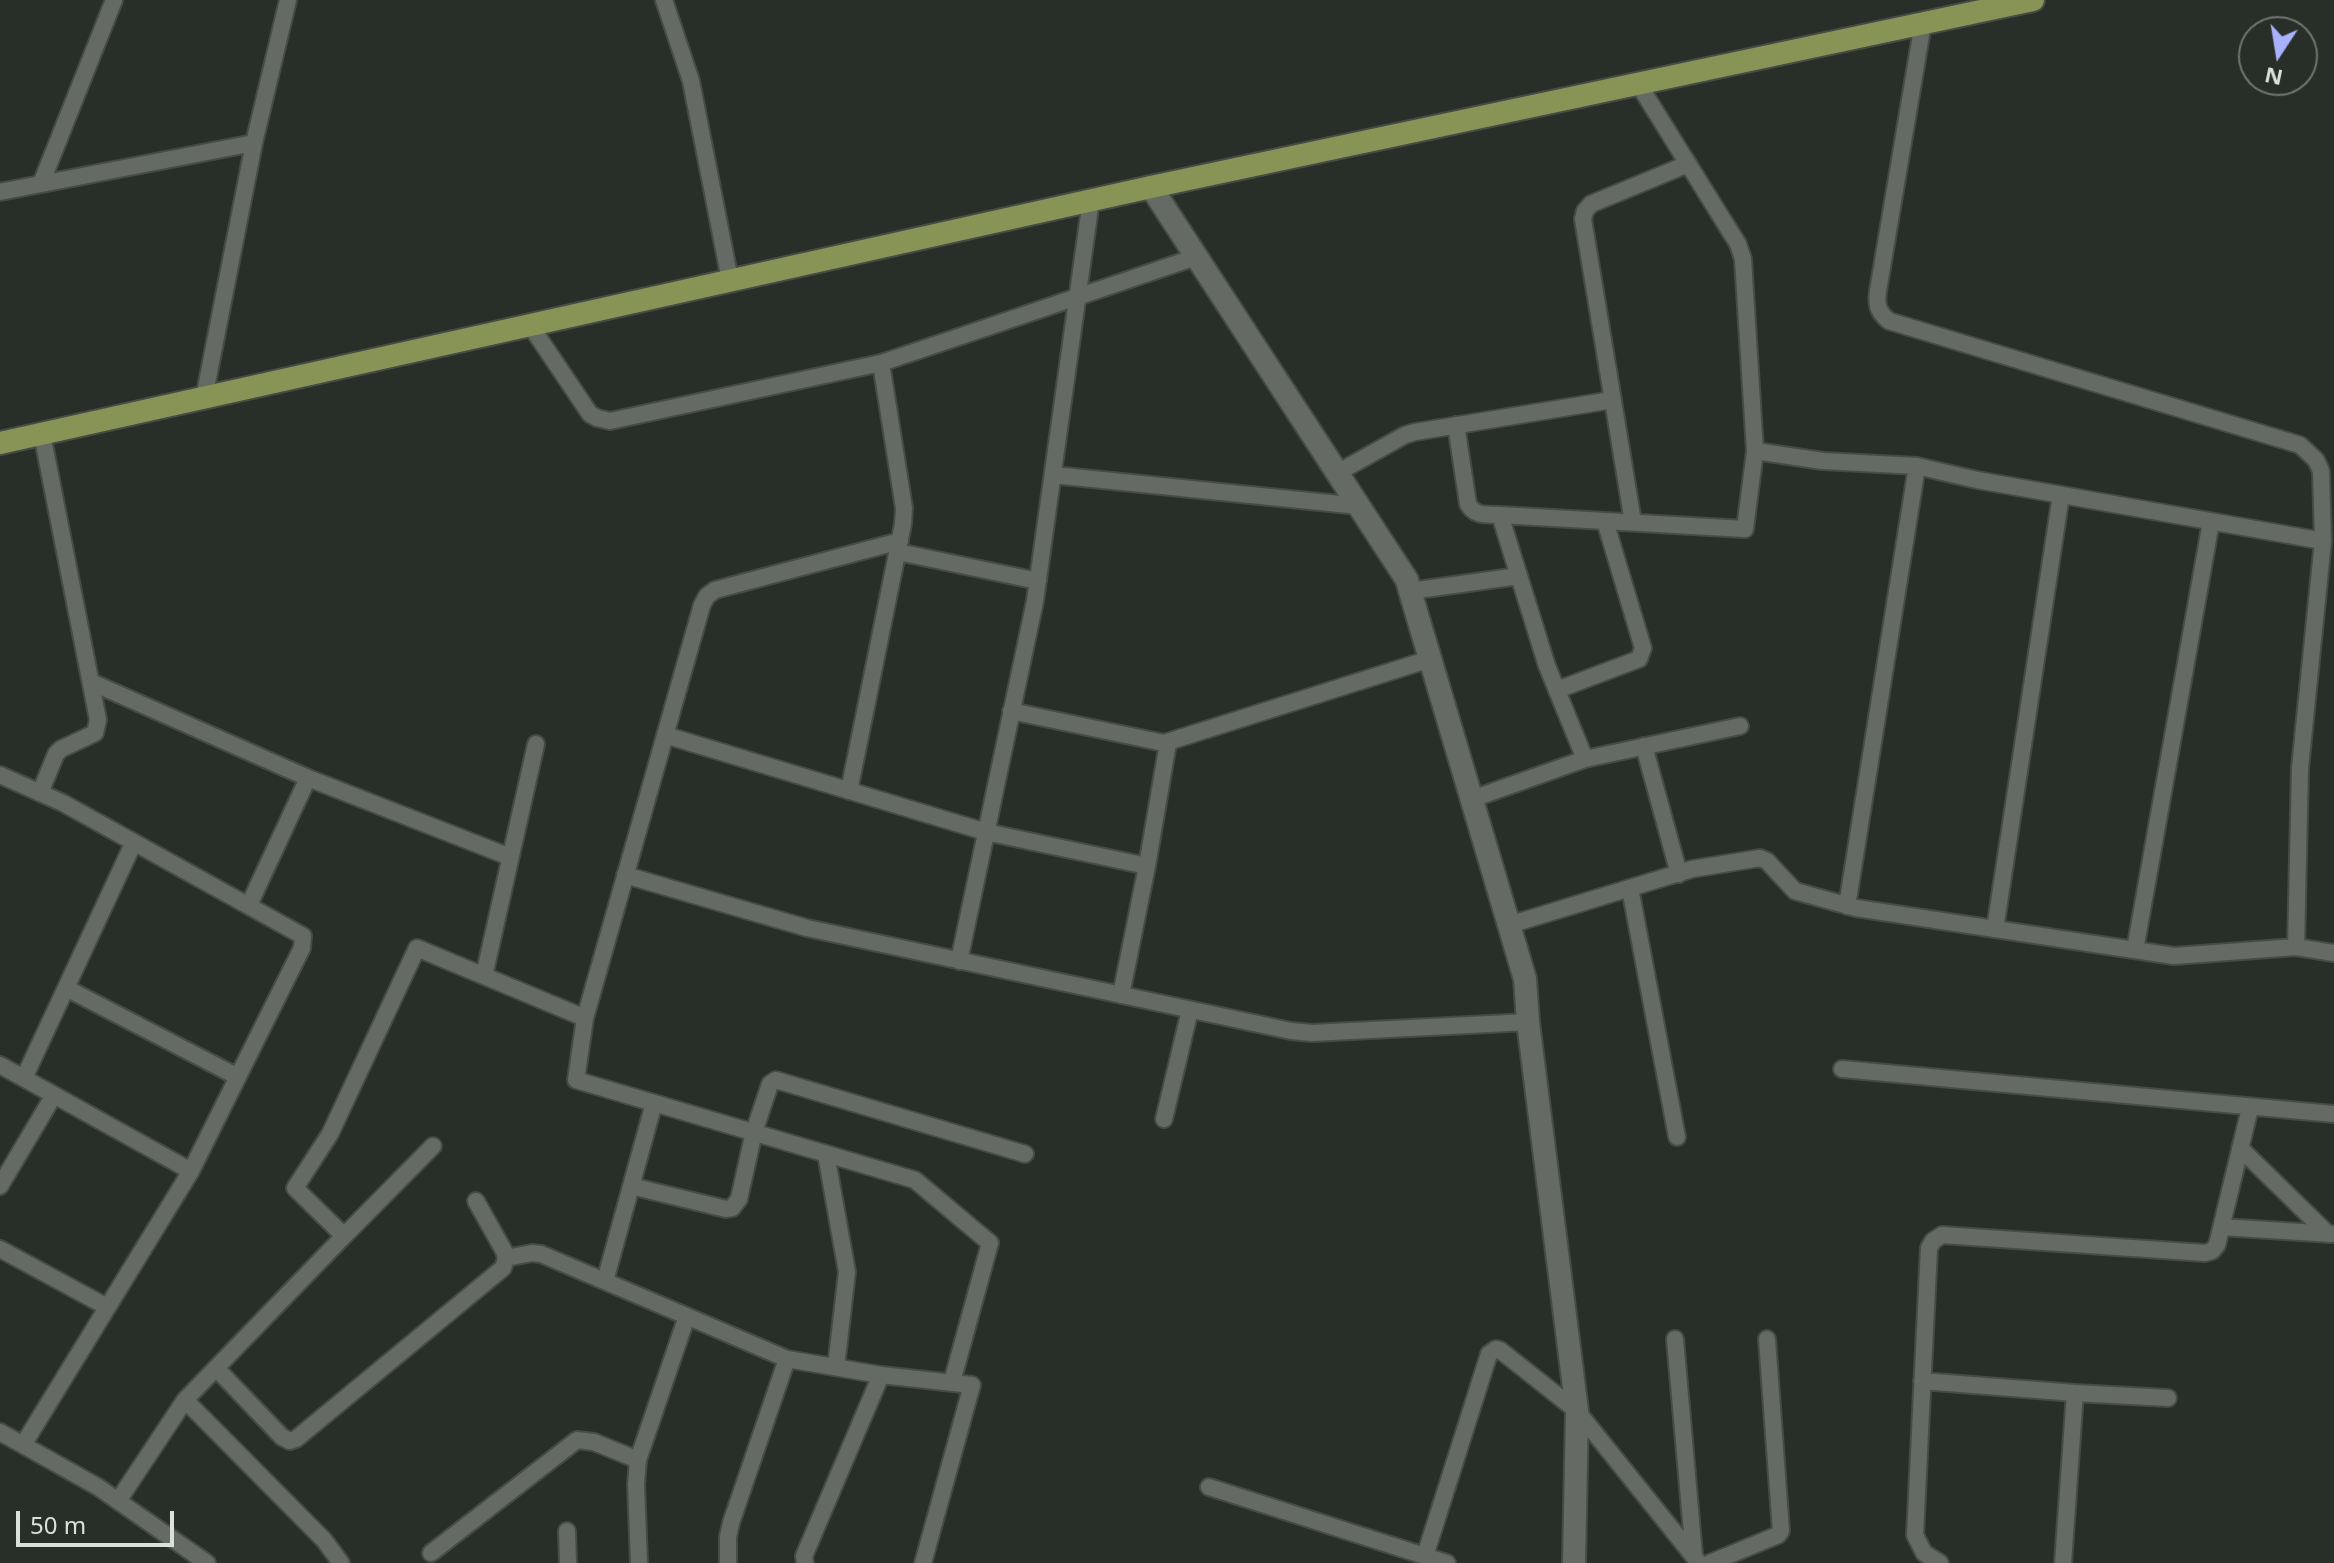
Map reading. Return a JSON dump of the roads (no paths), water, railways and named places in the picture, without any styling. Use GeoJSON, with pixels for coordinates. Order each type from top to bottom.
{"type":"FeatureCollection","features":[{"type":"Feature","properties":{"kind":"highway"},"geometry":{"type":"LineString","coordinates":[[0,443],[1091,200],[2033,0]]}},
{"type":"Feature","properties":{"kind":"street"},"geometry":{"type":"LineString","coordinates":[[41,184],[114,0]]}},
{"type":"Feature","properties":{"kind":"street"},"geometry":{"type":"LineString","coordinates":[[204,398],[254,143],[288,0]]}},
{"type":"Feature","properties":{"kind":"street"},"geometry":{"type":"LineString","coordinates":[[664,0],[691,81],[730,280]]}},
{"type":"Feature","properties":{"kind":"street"},"geometry":{"type":"LineString","coordinates":[[1923,23],[1878,291],[1880,314],[1889,321],[2300,445],[2316,460],[2321,471],[2326,549],[2300,768],[2296,947]]}},
{"type":"Feature","properties":{"kind":"street"},"geometry":{"type":"LineString","coordinates":[[1456,425],[1468,504],[1478,514],[1745,529],[1755,451],[1743,259],[1738,244],[1639,85]]}},
{"type":"Feature","properties":{"kind":"street"},"geometry":{"type":"LineString","coordinates":[[0,192],[254,143]]}},
{"type":"Feature","properties":{"kind":"street"},"geometry":{"type":"LineString","coordinates":[[1633,522],[1584,227],[1585,211],[1591,204],[1688,164]]}},
{"type":"Feature","properties":{"kind":"street"},"geometry":{"type":"LineString","coordinates":[[1151,187],[1407,580],[1525,979],[1577,1411],[1574,1563]]}},
{"type":"Feature","properties":{"kind":"street"},"geometry":{"type":"LineString","coordinates":[[959,961],[1038,581],[1091,200]]}},
{"type":"Feature","properties":{"kind":"street"},"geometry":{"type":"LineString","coordinates":[[530,325],[590,414],[610,421],[881,363],[1196,257]]}},
{"type":"Feature","properties":{"kind":"street"},"geometry":{"type":"LineString","coordinates":[[849,791],[899,547],[904,508],[881,363]]}},
{"type":"Feature","properties":{"kind":"street"},"geometry":{"type":"LineString","coordinates":[[1337,473],[1405,435],[1612,400]]}},
{"type":"Feature","properties":{"kind":"street"},"geometry":{"type":"LineString","coordinates":[[40,793],[56,754],[95,733],[98,727],[42,434]]}},
{"type":"Feature","properties":{"kind":"street"},"geometry":{"type":"LineString","coordinates":[[1755,451],[1823,461],[1917,466],[1977,480],[2211,522],[2326,549]]}},
{"type":"Feature","properties":{"kind":"street"},"geometry":{"type":"LineString","coordinates":[[1847,906],[1917,466]]}},
{"type":"Feature","properties":{"kind":"street"},"geometry":{"type":"LineString","coordinates":[[1053,475],[1359,506]]}},
{"type":"Feature","properties":{"kind":"street"},"geometry":{"type":"LineString","coordinates":[[1995,929],[2061,495]]}},
{"type":"Feature","properties":{"kind":"street"},"geometry":{"type":"LineString","coordinates":[[1500,515],[1547,666],[1585,759]]}},
{"type":"Feature","properties":{"kind":"street"},"geometry":{"type":"LineString","coordinates":[[1557,690],[1639,659],[1642,654],[1643,648],[1605,521]]}},
{"type":"Feature","properties":{"kind":"street"},"geometry":{"type":"LineString","coordinates":[[2135,950],[2211,522]]}},
{"type":"Feature","properties":{"kind":"street"},"geometry":{"type":"LineString","coordinates":[[952,1382],[990,1243],[915,1180],[576,1080],[585,1018],[707,596],[715,590],[899,547],[1038,581]]}},
{"type":"Feature","properties":{"kind":"street"},"geometry":{"type":"LineString","coordinates":[[1410,591],[1519,576]]}},
{"type":"Feature","properties":{"kind":"street"},"geometry":{"type":"LineString","coordinates":[[1011,711],[1168,743],[1430,659]]}},
{"type":"Feature","properties":{"kind":"street"},"geometry":{"type":"LineString","coordinates":[[91,682],[308,778],[510,857]]}},
{"type":"Feature","properties":{"kind":"street"},"geometry":{"type":"LineString","coordinates":[[1472,799],[1585,759],[1740,726]]}},
{"type":"Feature","properties":{"kind":"street"},"geometry":{"type":"LineString","coordinates":[[665,735],[986,832],[1147,866]]}},
{"type":"Feature","properties":{"kind":"street"},"geometry":{"type":"LineString","coordinates":[[1121,995],[1168,743]]}},
{"type":"Feature","properties":{"kind":"street"},"geometry":{"type":"LineString","coordinates":[[484,976],[536,744]]}},
{"type":"Feature","properties":{"kind":"street"},"geometry":{"type":"LineString","coordinates":[[1644,746],[1679,874]]}},
{"type":"Feature","properties":{"kind":"street"},"geometry":{"type":"LineString","coordinates":[[0,775],[134,842],[300,932],[304,942],[191,1171],[23,1445]]}},
{"type":"Feature","properties":{"kind":"street"},"geometry":{"type":"LineString","coordinates":[[249,905],[308,778]]}},
{"type":"Feature","properties":{"kind":"street"},"geometry":{"type":"LineString","coordinates":[[24,1078],[134,842]]}},
{"type":"Feature","properties":{"kind":"street"},"geometry":{"type":"LineString","coordinates":[[1509,925],[1679,874],[1760,858],[1800,893],[1847,906],[2184,956],[2296,947],[2334,953]]}},
{"type":"Feature","properties":{"kind":"street"},"geometry":{"type":"LineString","coordinates":[[625,875],[794,925],[1301,1032],[1528,1022]]}},
{"type":"Feature","properties":{"kind":"street"},"geometry":{"type":"LineString","coordinates":[[1630,888],[1677,1137]]}},
{"type":"Feature","properties":{"kind":"street"},"geometry":{"type":"LineString","coordinates":[[344,1236],[295,1188],[330,1134],[417,948],[585,1018]]}},
{"type":"Feature","properties":{"kind":"street"},"geometry":{"type":"LineString","coordinates":[[66,988],[238,1077]]}},
{"type":"Feature","properties":{"kind":"street"},"geometry":{"type":"LineString","coordinates":[[1164,1119],[1190,1010]]}},
{"type":"Feature","properties":{"kind":"street"},"geometry":{"type":"LineString","coordinates":[[0,1065],[191,1171]]}},
{"type":"Feature","properties":{"kind":"street"},"geometry":{"type":"LineString","coordinates":[[1842,1069],[2334,1114]]}},
{"type":"Feature","properties":{"kind":"street"},"geometry":{"type":"LineString","coordinates":[[631,1186],[732,1208],[739,1199],[754,1132],[770,1084],[776,1080],[1025,1154]]}},
{"type":"Feature","properties":{"kind":"street"},"geometry":{"type":"LineString","coordinates":[[0,1186],[54,1095]]}},
{"type":"Feature","properties":{"kind":"street"},"geometry":{"type":"LineString","coordinates":[[605,1281],[654,1103]]}},
{"type":"Feature","properties":{"kind":"street"},"geometry":{"type":"LineString","coordinates":[[1940,1563],[1924,1553],[1915,1535],[1929,1248],[1933,1241],[1942,1235],[2205,1253],[2212,1251],[2222,1227],[2250,1108]]}},
{"type":"Feature","properties":{"kind":"street"},"geometry":{"type":"LineString","coordinates":[[118,1501],[185,1400],[433,1146]]}},
{"type":"Feature","properties":{"kind":"street"},"geometry":{"type":"LineString","coordinates":[[2240,1148],[2331,1234]]}},
{"type":"Feature","properties":{"kind":"street"},"geometry":{"type":"LineString","coordinates":[[826,1154],[847,1272],[836,1367]]}},
{"type":"Feature","properties":{"kind":"street"},"geometry":{"type":"LineString","coordinates":[[216,1368],[282,1437],[290,1441],[296,1439],[503,1268],[506,1258],[476,1201]]}},
{"type":"Feature","properties":{"kind":"street"},"geometry":{"type":"LineString","coordinates":[[2222,1227],[2331,1234]]}},
{"type":"Feature","properties":{"kind":"street"},"geometry":{"type":"LineString","coordinates":[[0,1249],[107,1307]]}},
{"type":"Feature","properties":{"kind":"street"},"geometry":{"type":"LineString","coordinates":[[506,1258],[541,1254],[787,1359],[881,1375],[972,1385],[923,1563]]}},
{"type":"Feature","properties":{"kind":"street"},"geometry":{"type":"LineString","coordinates":[[639,1563],[638,1460],[687,1316]]}},
{"type":"Feature","properties":{"kind":"street"},"geometry":{"type":"LineString","coordinates":[[1675,1339],[1697,1559]]}},
{"type":"Feature","properties":{"kind":"street"},"geometry":{"type":"LineString","coordinates":[[1710,1563],[1778,1535],[1781,1531],[1767,1339]]}},
{"type":"Feature","properties":{"kind":"street"},"geometry":{"type":"LineString","coordinates":[[1425,1556],[1492,1350],[1500,1350],[1577,1411],[1697,1559]]}},
{"type":"Feature","properties":{"kind":"street"},"geometry":{"type":"LineString","coordinates":[[728,1563],[731,1523],[787,1359]]}},
{"type":"Feature","properties":{"kind":"street"},"geometry":{"type":"LineString","coordinates":[[805,1563],[804,1556],[881,1375]]}},
{"type":"Feature","properties":{"kind":"street"},"geometry":{"type":"LineString","coordinates":[[1922,1381],[2168,1398]]}},
{"type":"Feature","properties":{"kind":"street"},"geometry":{"type":"LineString","coordinates":[[2063,1563],[2075,1393]]}},
{"type":"Feature","properties":{"kind":"street"},"geometry":{"type":"LineString","coordinates":[[185,1400],[324,1540],[341,1563]]}},
{"type":"Feature","properties":{"kind":"street"},"geometry":{"type":"LineString","coordinates":[[0,1432],[98,1487],[207,1563]]}},
{"type":"Feature","properties":{"kind":"street"},"geometry":{"type":"LineString","coordinates":[[431,1553],[577,1440],[594,1442],[638,1460]]}},
{"type":"Feature","properties":{"kind":"street"},"geometry":{"type":"LineString","coordinates":[[1209,1487],[1447,1563]]}},
{"type":"Feature","properties":{"kind":"street"},"geometry":{"type":"LineString","coordinates":[[567,1531],[568,1563]]}}]}
